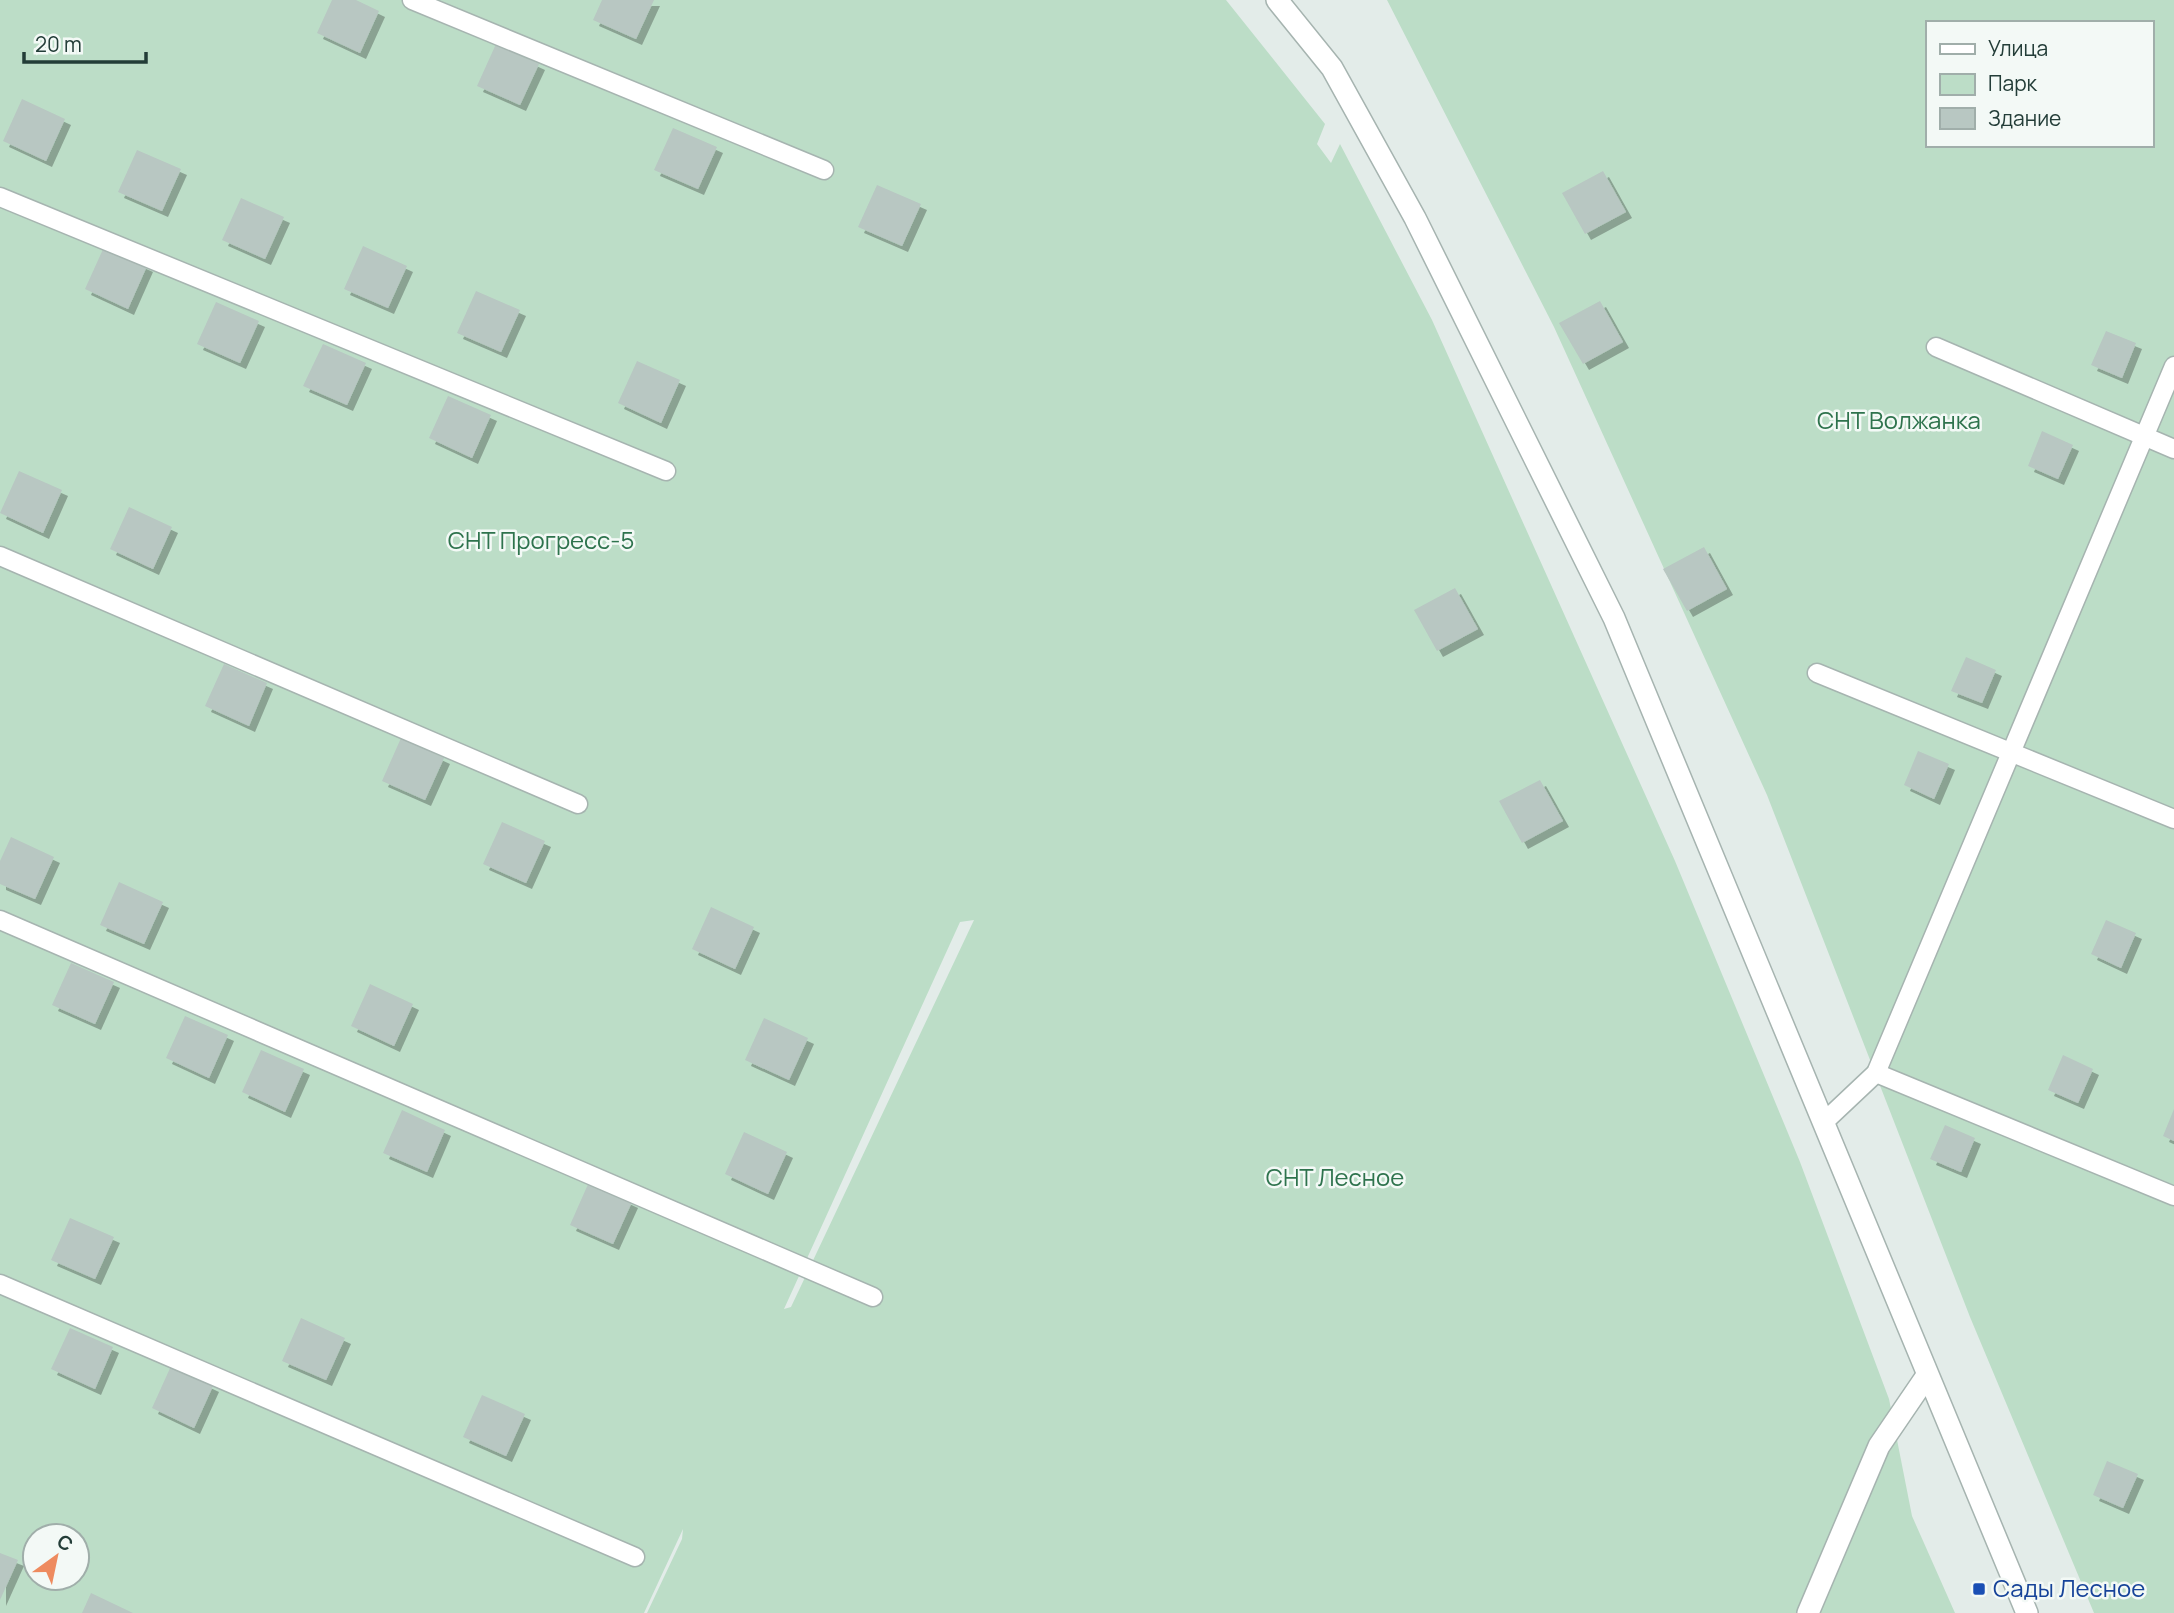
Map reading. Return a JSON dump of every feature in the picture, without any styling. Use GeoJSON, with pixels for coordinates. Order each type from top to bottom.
{"type":"FeatureCollection","features":[{"type":"Feature","properties":{"kind":"street"},"geometry":{"type":"LineString","coordinates":[[1277,0],[1332,68],[1415,218],[1607,606],[2027,1613]]}},
{"type":"Feature","properties":{"kind":"street"},"geometry":{"type":"LineString","coordinates":[[1808,1613],[1879,1446],[1927,1377]]}},
{"type":"Feature","properties":{"kind":"lane"},"geometry":{"type":"LineString","coordinates":[[412,0],[824,170]]}},
{"type":"Feature","properties":{"kind":"lane"},"geometry":{"type":"LineString","coordinates":[[0,197],[666,471]]}},
{"type":"Feature","properties":{"kind":"lane"},"geometry":{"type":"LineString","coordinates":[[1936,347],[2174,449]]}},
{"type":"Feature","properties":{"kind":"lane"},"geometry":{"type":"LineString","coordinates":[[1824,1122],[1877,1073],[2174,366]]}},
{"type":"Feature","properties":{"kind":"lane"},"geometry":{"type":"LineString","coordinates":[[0,556],[578,804]]}},
{"type":"Feature","properties":{"kind":"lane"},"geometry":{"type":"LineString","coordinates":[[1817,673],[2174,819]]}},
{"type":"Feature","properties":{"kind":"lane"},"geometry":{"type":"LineString","coordinates":[[0,920],[873,1297]]}},
{"type":"Feature","properties":{"kind":"lane"},"geometry":{"type":"LineString","coordinates":[[1877,1073],[2174,1196]]}},
{"type":"Feature","properties":{"kind":"lane"},"geometry":{"type":"LineString","coordinates":[[0,1284],[635,1557]]}},
{"type":"Feature","properties":{"kind":"green space","name":"СНТ Прогресс-5"},"geometry":{"type":"Polygon","coordinates":[[[0,0],[1226,0],[1325,124],[1317,144],[1331,163],[1340,144],[1432,320],[1675,861],[1800,1162],[1889,1399],[1912,1516],[1955,1613],[647,1613],[682,1539],[683,1529],[644,1613],[0,1613],[0,0]],[[974,920],[960,922],[784,1309],[791,1307],[974,920]]]}},
{"type":"Feature","properties":{"kind":"green space","name":"СНТ Волжанка"},"geometry":{"type":"Polygon","coordinates":[[[1387,0],[2174,0],[2174,1613],[2094,1613],[1970,1317],[1767,795],[1554,327],[1387,0]]]}},
{"type":"Feature","properties":{"kind":"building"},"geometry":{"type":"Polygon","coordinates":[[[332,0],[356,0],[379,11],[360,53],[317,33],[332,0]]]}},
{"type":"Feature","properties":{"kind":"building"},"geometry":{"type":"Polygon","coordinates":[[[602,0],[654,0],[636,39],[593,20],[602,0]]]}},
{"type":"Feature","properties":{"kind":"building"},"geometry":{"type":"Polygon","coordinates":[[[496,44],[539,64],[520,105],[477,86],[496,44]]]}},
{"type":"Feature","properties":{"kind":"building"},"geometry":{"type":"Polygon","coordinates":[[[22,99],[65,119],[46,161],[3,141],[22,99]]]}},
{"type":"Feature","properties":{"kind":"building"},"geometry":{"type":"Polygon","coordinates":[[[673,128],[717,147],[698,189],[654,170],[673,128]]]}},
{"type":"Feature","properties":{"kind":"building"},"geometry":{"type":"Polygon","coordinates":[[[137,150],[181,169],[162,211],[118,192],[137,150]]]}},
{"type":"Feature","properties":{"kind":"building"},"geometry":{"type":"Polygon","coordinates":[[[1603,171],[1626,212],[1585,234],[1562,193],[1603,171]]]}},
{"type":"Feature","properties":{"kind":"building"},"geometry":{"type":"Polygon","coordinates":[[[877,185],[921,204],[902,246],[858,227],[877,185]]]}},
{"type":"Feature","properties":{"kind":"building"},"geometry":{"type":"Polygon","coordinates":[[[241,198],[284,217],[265,259],[222,240],[241,198]]]}},
{"type":"Feature","properties":{"kind":"building"},"geometry":{"type":"Polygon","coordinates":[[[363,246],[407,266],[388,308],[344,289],[363,246]]]}},
{"type":"Feature","properties":{"kind":"building"},"geometry":{"type":"Polygon","coordinates":[[[104,247],[147,266],[128,309],[85,289],[104,247]]]}},
{"type":"Feature","properties":{"kind":"building"},"geometry":{"type":"Polygon","coordinates":[[[476,291],[520,310],[501,352],[457,333],[476,291]]]}},
{"type":"Feature","properties":{"kind":"building"},"geometry":{"type":"Polygon","coordinates":[[[1600,301],[1623,342],[1583,364],[1559,323],[1600,301]]]}},
{"type":"Feature","properties":{"kind":"building"},"geometry":{"type":"Polygon","coordinates":[[[216,302],[259,321],[240,363],[197,344],[216,302]]]}},
{"type":"Feature","properties":{"kind":"building"},"geometry":{"type":"Polygon","coordinates":[[[2106,331],[2136,343],[2122,378],[2091,365],[2106,331]]]}},
{"type":"Feature","properties":{"kind":"building"},"geometry":{"type":"Polygon","coordinates":[[[323,344],[366,363],[347,405],[303,386],[323,344]]]}},
{"type":"Feature","properties":{"kind":"building"},"geometry":{"type":"Polygon","coordinates":[[[637,361],[680,380],[661,423],[618,403],[637,361]]]}},
{"type":"Feature","properties":{"kind":"building"},"geometry":{"type":"Polygon","coordinates":[[[448,396],[491,415],[472,458],[429,438],[448,396]]]}},
{"type":"Feature","properties":{"kind":"building"},"geometry":{"type":"Polygon","coordinates":[[[2042,431],[2073,445],[2058,479],[2028,466],[2042,431]]]}},
{"type":"Feature","properties":{"kind":"building"},"geometry":{"type":"Polygon","coordinates":[[[19,471],[62,490],[43,533],[0,513],[19,471]]]}},
{"type":"Feature","properties":{"kind":"building"},"geometry":{"type":"Polygon","coordinates":[[[129,507],[172,527],[153,569],[110,549],[129,507]]]}},
{"type":"Feature","properties":{"kind":"building"},"geometry":{"type":"Polygon","coordinates":[[[1704,547],[1727,589],[1687,611],[1663,569],[1704,547]]]}},
{"type":"Feature","properties":{"kind":"building"},"geometry":{"type":"Polygon","coordinates":[[[1455,588],[1478,629],[1437,651],[1414,610],[1455,588]]]}},
{"type":"Feature","properties":{"kind":"building"},"geometry":{"type":"Polygon","coordinates":[[[1966,657],[1996,670],[1982,703],[1951,691],[1966,657]]]}},
{"type":"Feature","properties":{"kind":"building"},"geometry":{"type":"Polygon","coordinates":[[[224,664],[267,683],[249,726],[205,706],[224,664]]]}},
{"type":"Feature","properties":{"kind":"building"},"geometry":{"type":"Polygon","coordinates":[[[401,738],[444,758],[425,800],[382,781],[401,738]]]}},
{"type":"Feature","properties":{"kind":"building"},"geometry":{"type":"Polygon","coordinates":[[[1918,751],[1949,764],[1934,799],[1904,785],[1918,751]]]}},
{"type":"Feature","properties":{"kind":"building"},"geometry":{"type":"Polygon","coordinates":[[[1540,780],[1563,821],[1522,843],[1499,801],[1540,780]]]}},
{"type":"Feature","properties":{"kind":"building"},"geometry":{"type":"Polygon","coordinates":[[[502,822],[545,841],[526,883],[483,864],[502,822]]]}},
{"type":"Feature","properties":{"kind":"building"},"geometry":{"type":"Polygon","coordinates":[[[11,837],[54,857],[35,899],[0,884],[0,861],[11,837]]]}},
{"type":"Feature","properties":{"kind":"building"},"geometry":{"type":"Polygon","coordinates":[[[119,882],[163,902],[144,944],[100,925],[119,882]]]}},
{"type":"Feature","properties":{"kind":"building"},"geometry":{"type":"Polygon","coordinates":[[[711,907],[754,927],[735,969],[692,949],[711,907]]]}},
{"type":"Feature","properties":{"kind":"building"},"geometry":{"type":"Polygon","coordinates":[[[2106,920],[2136,933],[2121,968],[2091,954],[2106,920]]]}},
{"type":"Feature","properties":{"kind":"building"},"geometry":{"type":"Polygon","coordinates":[[[71,963],[114,982],[95,1024],[52,1005],[71,963]]]}},
{"type":"Feature","properties":{"kind":"building"},"geometry":{"type":"Polygon","coordinates":[[[370,984],[413,1004],[394,1046],[351,1026],[370,984]]]}},
{"type":"Feature","properties":{"kind":"building"},"geometry":{"type":"Polygon","coordinates":[[[185,1016],[228,1035],[209,1078],[166,1058],[185,1016]]]}},
{"type":"Feature","properties":{"kind":"building"},"geometry":{"type":"Polygon","coordinates":[[[764,1018],[808,1038],[789,1080],[745,1060],[764,1018]]]}},
{"type":"Feature","properties":{"kind":"building"},"geometry":{"type":"Polygon","coordinates":[[[261,1050],[304,1069],[285,1112],[242,1092],[261,1050]]]}},
{"type":"Feature","properties":{"kind":"building"},"geometry":{"type":"Polygon","coordinates":[[[2063,1055],[2093,1069],[2078,1103],[2048,1090],[2063,1055]]]}},
{"type":"Feature","properties":{"kind":"building"},"geometry":{"type":"Polygon","coordinates":[[[2174,1109],[2174,1141],[2163,1136],[2174,1109]]]}},
{"type":"Feature","properties":{"kind":"building"},"geometry":{"type":"Polygon","coordinates":[[[402,1110],[445,1130],[427,1172],[383,1153],[402,1110]]]}},
{"type":"Feature","properties":{"kind":"building"},"geometry":{"type":"Polygon","coordinates":[[[1945,1125],[1975,1138],[1961,1172],[1930,1159],[1945,1125]]]}},
{"type":"Feature","properties":{"kind":"building"},"geometry":{"type":"Polygon","coordinates":[[[744,1132],[787,1152],[768,1194],[725,1174],[744,1132]]]}},
{"type":"Feature","properties":{"kind":"building"},"geometry":{"type":"Polygon","coordinates":[[[589,1182],[632,1202],[613,1244],[570,1225],[589,1182]]]}},
{"type":"Feature","properties":{"kind":"building"},"geometry":{"type":"Polygon","coordinates":[[[70,1218],[114,1237],[95,1279],[51,1260],[70,1218]]]}},
{"type":"Feature","properties":{"kind":"building"},"geometry":{"type":"Polygon","coordinates":[[[301,1318],[345,1338],[326,1380],[282,1361],[301,1318]]]}},
{"type":"Feature","properties":{"kind":"building"},"geometry":{"type":"Polygon","coordinates":[[[70,1328],[113,1347],[95,1389],[51,1369],[70,1328]]]}},
{"type":"Feature","properties":{"kind":"building"},"geometry":{"type":"Polygon","coordinates":[[[171,1366],[213,1386],[194,1428],[152,1408],[171,1366]]]}},
{"type":"Feature","properties":{"kind":"building"},"geometry":{"type":"Polygon","coordinates":[[[482,1395],[525,1414],[506,1456],[463,1437],[482,1395]]]}},
{"type":"Feature","properties":{"kind":"building"},"geometry":{"type":"Polygon","coordinates":[[[2107,1461],[2138,1474],[2123,1508],[2093,1495],[2107,1461]]]}},
{"type":"Feature","properties":{"kind":"building"},"geometry":{"type":"Polygon","coordinates":[[[0,1553],[18,1560],[0,1600],[0,1553]]]}},
{"type":"Feature","properties":{"kind":"building"},"geometry":{"type":"Polygon","coordinates":[[[91,1593],[133,1613],[82,1613],[91,1593]]]}},
{"type":"Feature","properties":{"kind":"place","name":"Сады Лесное"},"geometry":{"type":"Point","coordinates":[1979,1589]}},
{"type":"Feature","properties":{"kind":"park label","name":"СНТ Лесное"},"geometry":{"type":"Point","coordinates":[1335,1178]}}]}
